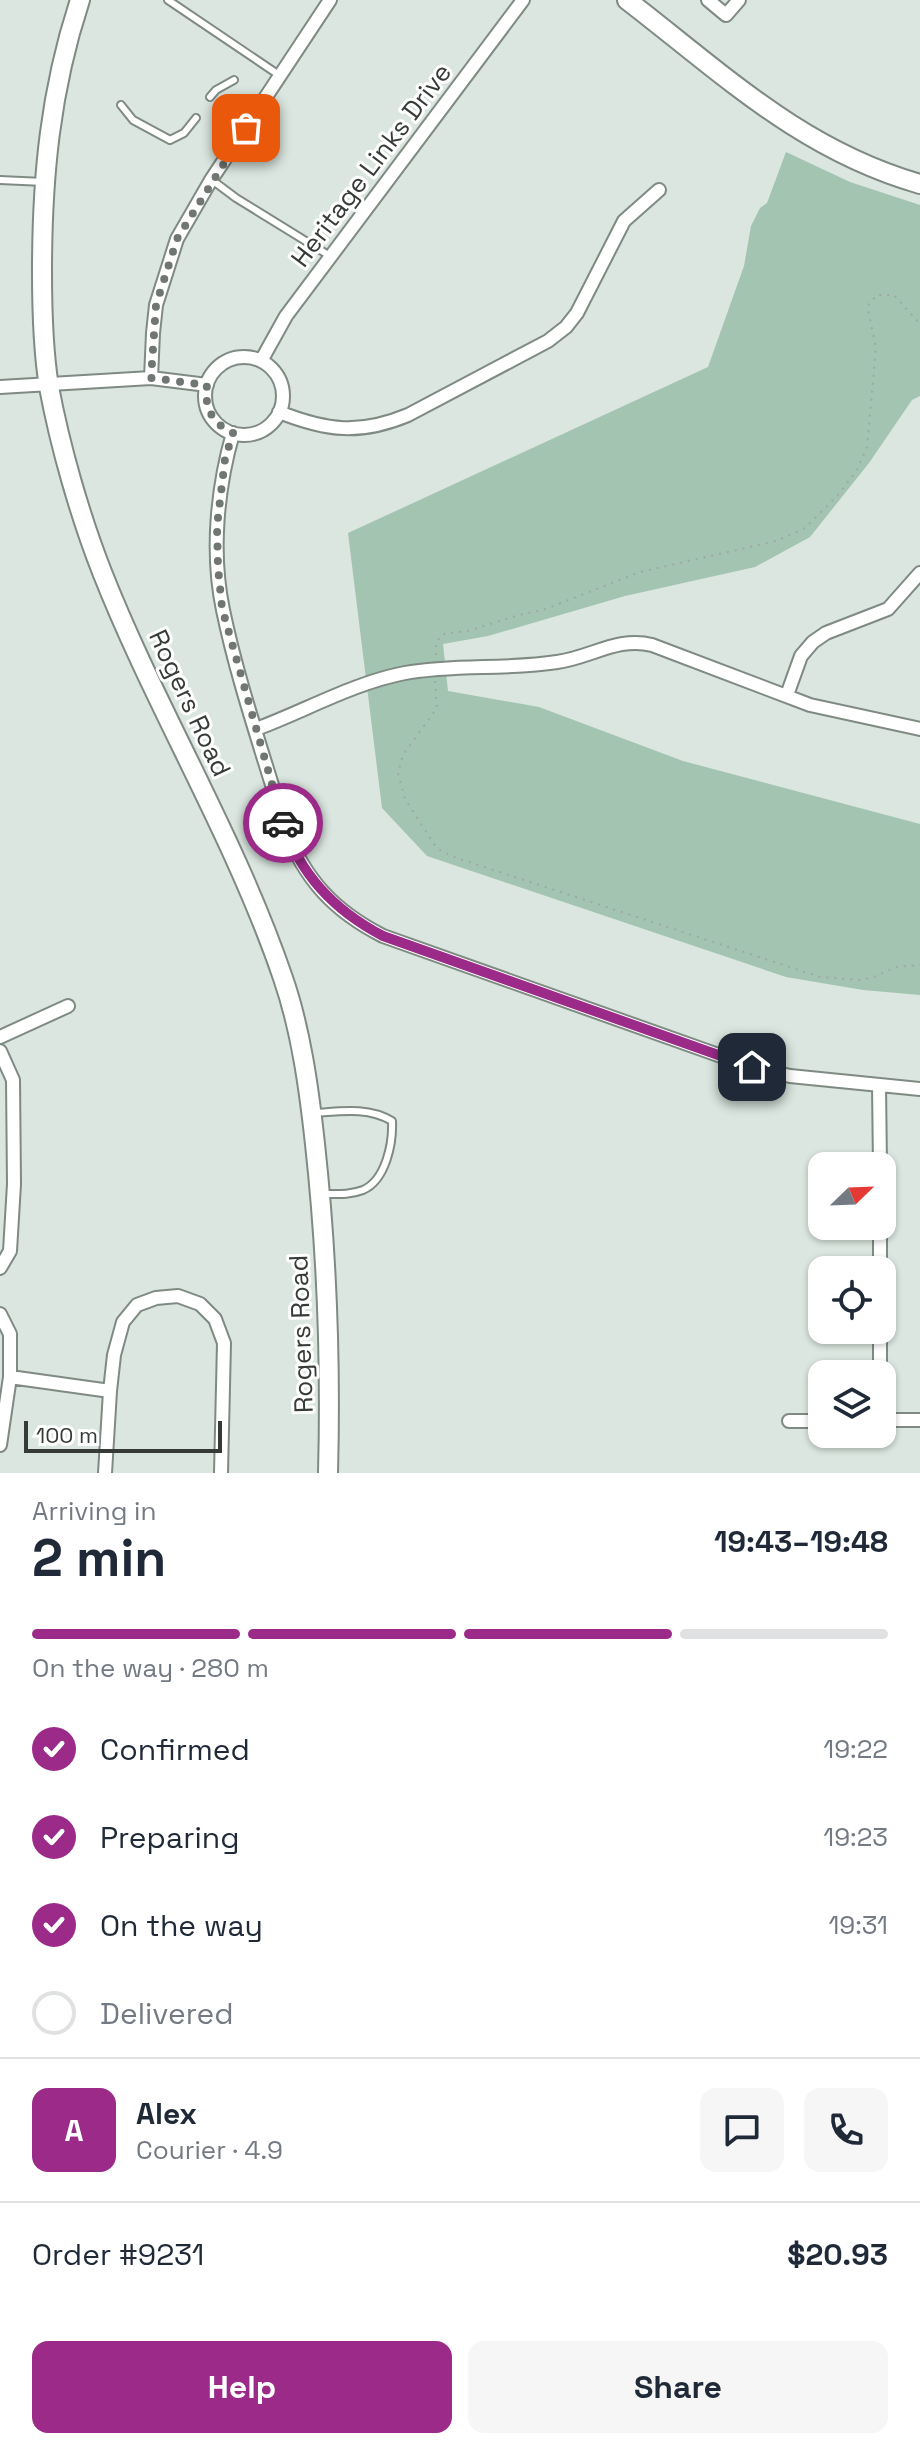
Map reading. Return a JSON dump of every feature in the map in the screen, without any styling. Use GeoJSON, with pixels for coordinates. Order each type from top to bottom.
{"type":"FeatureCollection","features":[{"type":"Feature","properties":{"kind":"main road","name":"Rogers Road"},"geometry":{"type":"LineString","coordinates":[[80,0],[54,103],[44,182],[42,313],[49,385],[80,505],[101,569],[254,900],[284,982],[312,1113],[321,1194],[330,1334],[328,1473]]}},
{"type":"Feature","properties":{"kind":"main road"},"geometry":{"type":"LineString","coordinates":[[627,0],[749,97],[796,130],[882,172],[920,184]]}},
{"type":"Feature","properties":{"kind":"street"},"geometry":{"type":"LineString","coordinates":[[151,378],[156,305],[177,239],[211,180],[330,0]]}},
{"type":"Feature","properties":{"kind":"street","name":"Heritage Links Drive"},"geometry":{"type":"LineString","coordinates":[[261,361],[286,316],[523,0]]}},
{"type":"Feature","properties":{"kind":"street"},"geometry":{"type":"LineString","coordinates":[[708,0],[726,15],[739,0]]}},
{"type":"Feature","properties":{"kind":"street"},"geometry":{"type":"LineString","coordinates":[[279,412],[301,421],[338,429],[361,429],[385,424],[548,341],[566,327],[577,313],[624,221],[659,190]]}},
{"type":"Feature","properties":{"kind":"street"},"geometry":{"type":"LineString","coordinates":[[239,357],[261,361],[278,377],[282,389],[279,412],[268,427],[260,431],[242,435],[233,433],[213,420],[207,409],[207,385],[218,366],[228,361],[239,357]]}},
{"type":"Feature","properties":{"kind":"street"},"geometry":{"type":"LineString","coordinates":[[0,387],[151,378],[207,385]]}},
{"type":"Feature","properties":{"kind":"street"},"geometry":{"type":"LineString","coordinates":[[233,433],[225,459],[217,526],[222,608],[285,828],[297,856],[334,904],[366,927],[403,944],[752,1067],[790,1076],[920,1089]]}},
{"type":"Feature","properties":{"kind":"street"},"geometry":{"type":"LineString","coordinates":[[787,695],[801,656],[813,642],[826,633],[888,609],[920,573]]}},
{"type":"Feature","properties":{"kind":"street"},"geometry":{"type":"LineString","coordinates":[[256,729],[358,687],[396,675],[562,662],[620,643],[639,642],[825,709],[920,729]]}},
{"type":"Feature","properties":{"kind":"street"},"geometry":{"type":"LineString","coordinates":[[0,1037],[68,1006]]}},
{"type":"Feature","properties":{"kind":"street"},"geometry":{"type":"LineString","coordinates":[[0,1051],[13,1080],[14,1184],[10,1251],[0,1268]]}},
{"type":"Feature","properties":{"kind":"street"},"geometry":{"type":"LineString","coordinates":[[879,1085],[880,1152]]}},
{"type":"Feature","properties":{"kind":"street"},"geometry":{"type":"LineString","coordinates":[[105,1473],[114,1355],[123,1322],[137,1305],[156,1298],[178,1296],[200,1304],[215,1319],[224,1343],[221,1473]]}},
{"type":"Feature","properties":{"kind":"street"},"geometry":{"type":"LineString","coordinates":[[0,1314],[10,1334],[0,1445]]}},
{"type":"Feature","properties":{"kind":"street"},"geometry":{"type":"LineString","coordinates":[[5,1376],[110,1391]]}},
{"type":"Feature","properties":{"kind":"street"},"geometry":{"type":"LineString","coordinates":[[896,1420],[920,1420]]}},
{"type":"Feature","properties":{"kind":"street"},"geometry":{"type":"LineString","coordinates":[[789,1421],[808,1421]]}},
{"type":"Feature","properties":{"kind":"lane"},"geometry":{"type":"LineString","coordinates":[[168,0],[279,75]]}},
{"type":"Feature","properties":{"kind":"lane"},"geometry":{"type":"LineString","coordinates":[[210,97],[234,80]]}},
{"type":"Feature","properties":{"kind":"lane"},"geometry":{"type":"LineString","coordinates":[[121,105],[133,120],[170,140],[184,133],[196,118]]}},
{"type":"Feature","properties":{"kind":"lane"},"geometry":{"type":"LineString","coordinates":[[0,180],[44,182]]}},
{"type":"Feature","properties":{"kind":"lane"},"geometry":{"type":"LineString","coordinates":[[211,180],[330,256]]}},
{"type":"Feature","properties":{"kind":"lane"},"geometry":{"type":"LineString","coordinates":[[312,1113],[350,1111],[380,1114],[392,1121],[392,1137],[378,1178],[365,1189],[348,1194],[321,1194]]}},
{"type":"Feature","properties":{"kind":"path"},"geometry":{"type":"LineString","coordinates":[[920,324],[894,295],[877,295],[869,304],[876,348],[867,447],[857,470],[838,495],[805,528],[776,541],[640,572],[543,610],[468,631],[443,634],[436,642],[437,708],[403,755],[398,773],[405,799],[434,844],[441,851],[472,863],[820,977],[861,980],[896,967],[920,965]]}},
{"type":"Feature","properties":{"kind":"green space"},"geometry":{"type":"Polygon","coordinates":[[[786,152],[850,182],[920,205],[920,396],[912,400],[869,463],[810,537],[755,567],[625,596],[488,636],[443,644],[448,691],[539,707],[683,761],[920,824],[920,995],[863,990],[786,977],[427,856],[382,808],[348,533],[708,367],[744,266],[751,226],[760,208],[767,203],[786,152]]]}},
{"type":"Feature","properties":{"kind":"way so far"},"geometry":{"type":"LineString","coordinates":[[246,128],[177,239],[156,305],[151,378],[207,385],[207,409],[213,420],[233,433],[225,459],[217,526],[222,608],[283,823]]}},
{"type":"Feature","properties":{"kind":"route"},"geometry":{"type":"LineString","coordinates":[[283,823],[297,856],[318,887],[350,918],[383,936],[752,1067]]}}]}
